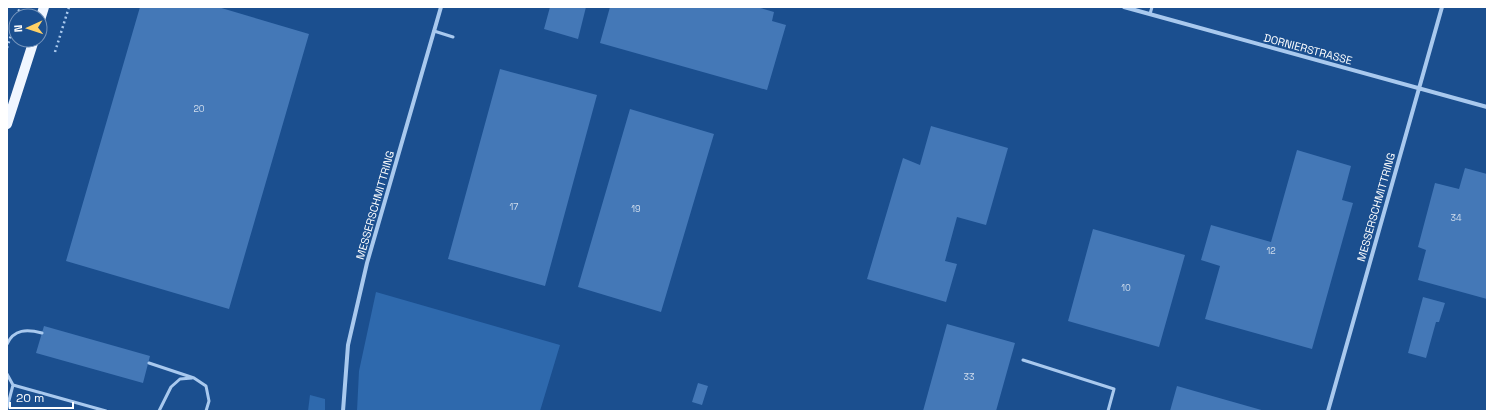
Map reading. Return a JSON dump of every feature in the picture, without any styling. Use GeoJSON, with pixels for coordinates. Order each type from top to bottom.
{"type":"FeatureCollection","features":[{"type":"Feature","properties":{"kind":"main road"},"geometry":{"type":"LineString","coordinates":[[7,124],[31,48]]}},
{"type":"Feature","properties":{"kind":"street","name":"MESSERSCHMITTRING"},"geometry":{"type":"LineString","coordinates":[[344,411],[348,344],[364,278],[441,7]]}},
{"type":"Feature","properties":{"kind":"street","name":"DORNIERSTRASSE"},"geometry":{"type":"LineString","coordinates":[[1124,7],[1487,107]]}},
{"type":"Feature","properties":{"kind":"street","name":"MESSERSCHMITTRING"},"geometry":{"type":"LineString","coordinates":[[1328,411],[1442,7]]}},
{"type":"Feature","properties":{"kind":"lane"},"geometry":{"type":"LineString","coordinates":[[1150,14],[1152,7]]}},
{"type":"Feature","properties":{"kind":"lane"},"geometry":{"type":"LineString","coordinates":[[434,31],[453,37]]}},
{"type":"Feature","properties":{"kind":"lane"},"geometry":{"type":"LineString","coordinates":[[7,344],[10,338],[23,330],[31,330],[42,333]]}},
{"type":"Feature","properties":{"kind":"lane"},"geometry":{"type":"LineString","coordinates":[[1023,360],[1114,389],[1108,411]]}},
{"type":"Feature","properties":{"kind":"lane"},"geometry":{"type":"LineString","coordinates":[[148,362],[194,378],[206,386],[209,401],[206,411]]}},
{"type":"Feature","properties":{"kind":"lane"},"geometry":{"type":"LineString","coordinates":[[7,374],[13,385],[7,408]]}},
{"type":"Feature","properties":{"kind":"lane"},"geometry":{"type":"LineString","coordinates":[[159,411],[171,388],[180,379],[194,378]]}},
{"type":"Feature","properties":{"kind":"lane"},"geometry":{"type":"LineString","coordinates":[[13,385],[106,411]]}},
{"type":"Feature","properties":{"kind":"path"},"geometry":{"type":"LineString","coordinates":[[55,52],[70,7]]}},
{"type":"Feature","properties":{"kind":"shaded area"},"geometry":{"type":"Polygon","coordinates":[[[376,292],[560,345],[540,411],[357,411],[359,371],[376,292]]]}},
{"type":"Feature","properties":{"kind":"shaded area"},"geometry":{"type":"Polygon","coordinates":[[[310,395],[325,399],[325,411],[308,411],[310,395]]]}},
{"type":"Feature","properties":{"kind":"building"},"geometry":{"type":"Polygon","coordinates":[[[140,7],[218,7],[309,34],[229,309],[66,261],[140,7]]]}},
{"type":"Feature","properties":{"kind":"building"},"geometry":{"type":"Polygon","coordinates":[[[550,7],[586,7],[578,39],[544,29],[550,7]]]}},
{"type":"Feature","properties":{"kind":"building"},"geometry":{"type":"Polygon","coordinates":[[[610,7],[757,7],[774,12],[772,21],[786,25],[767,90],[600,43],[610,7]]]}},
{"type":"Feature","properties":{"kind":"building"},"geometry":{"type":"Polygon","coordinates":[[[500,69],[597,95],[545,286],[448,259],[500,69]]]}},
{"type":"Feature","properties":{"kind":"building"},"geometry":{"type":"Polygon","coordinates":[[[630,109],[714,134],[661,312],[578,287],[630,109]]]}},
{"type":"Feature","properties":{"kind":"building"},"geometry":{"type":"Polygon","coordinates":[[[931,126],[1008,148],[986,225],[957,217],[945,261],[957,264],[946,302],[867,279],[903,158],[920,165],[931,126]]]}},
{"type":"Feature","properties":{"kind":"building"},"geometry":{"type":"Polygon","coordinates":[[[1297,150],[1351,166],[1342,200],[1353,203],[1312,349],[1205,319],[1220,266],[1201,260],[1211,225],[1271,242],[1297,150]]]}},
{"type":"Feature","properties":{"kind":"building"},"geometry":{"type":"Polygon","coordinates":[[[1465,168],[1487,174],[1487,299],[1418,280],[1426,250],[1418,247],[1435,183],[1459,189],[1465,168]]]}},
{"type":"Feature","properties":{"kind":"building"},"geometry":{"type":"Polygon","coordinates":[[[1093,229],[1185,255],[1159,347],[1068,321],[1093,229]]]}},
{"type":"Feature","properties":{"kind":"building"},"geometry":{"type":"Polygon","coordinates":[[[1423,297],[1445,303],[1439,322],[1436,322],[1426,358],[1408,353],[1423,297]]]}},
{"type":"Feature","properties":{"kind":"building"},"geometry":{"type":"Polygon","coordinates":[[[947,324],[1015,343],[996,411],[923,411],[947,324]]]}},
{"type":"Feature","properties":{"kind":"building"},"geometry":{"type":"Polygon","coordinates":[[[44,326],[150,356],[143,383],[36,353],[44,326]]]}},
{"type":"Feature","properties":{"kind":"building"},"geometry":{"type":"Polygon","coordinates":[[[698,383],[708,386],[702,405],[692,402],[698,383]]]}},
{"type":"Feature","properties":{"kind":"building"},"geometry":{"type":"Polygon","coordinates":[[[1177,386],[1265,411],[1170,411],[1177,386]]]}}]}
